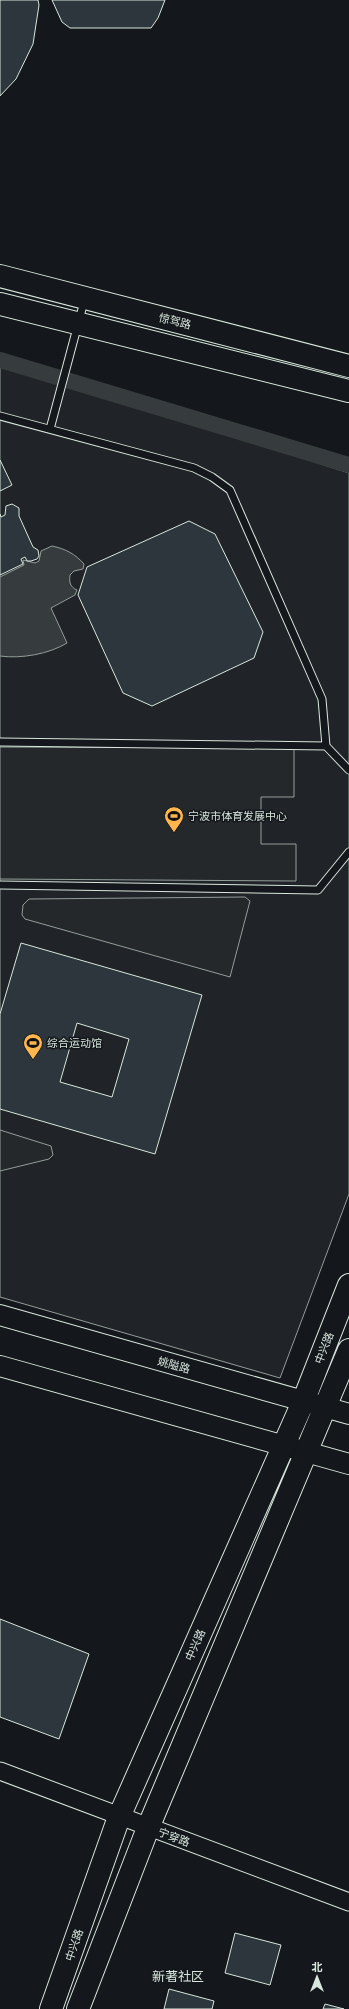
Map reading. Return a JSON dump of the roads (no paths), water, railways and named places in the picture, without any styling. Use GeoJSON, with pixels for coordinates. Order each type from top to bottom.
{"type":"FeatureCollection","features":[{"type":"Feature","properties":{"kind":"main road","name":"惊驾路"},"geometry":{"type":"LineString","coordinates":[[0,276],[349,366]]}},
{"type":"Feature","properties":{"kind":"main road"},"geometry":{"type":"LineString","coordinates":[[0,304],[349,391]]}},
{"type":"Feature","properties":{"kind":"main road","name":"中兴路"},"geometry":{"type":"LineString","coordinates":[[51,2009],[119,1817],[303,1402],[349,1285]]}},
{"type":"Feature","properties":{"kind":"main road","name":"姚隘路"},"geometry":{"type":"LineString","coordinates":[[0,1315],[349,1414]]}},
{"type":"Feature","properties":{"kind":"main road"},"geometry":{"type":"LineString","coordinates":[[78,2009],[148,1828],[349,1350]]}},
{"type":"Feature","properties":{"kind":"main road"},"geometry":{"type":"LineString","coordinates":[[0,1366],[349,1464]]}},
{"type":"Feature","properties":{"kind":"street","name":"宁穿路"},"geometry":{"type":"LineString","coordinates":[[0,1771],[148,1828],[349,1902]]}},
{"type":"Feature","properties":{"kind":"lane"},"geometry":{"type":"LineString","coordinates":[[50,430],[82,309]]}},
{"type":"Feature","properties":{"kind":"lane"},"geometry":{"type":"LineString","coordinates":[[0,416],[194,468],[212,477],[230,490],[322,699],[326,746],[349,770]]}},
{"type":"Feature","properties":{"kind":"lane"},"geometry":{"type":"LineString","coordinates":[[0,742],[326,746]]}},
{"type":"Feature","properties":{"kind":"lane"},"geometry":{"type":"LineString","coordinates":[[0,885],[318,890],[349,852]]}},
{"type":"Feature","properties":{"kind":"waterway"},"geometry":{"type":"LineString","coordinates":[[0,360],[349,465]]}},
{"type":"Feature","properties":{"kind":"place","name":"宁波市体育发展中心"},"geometry":{"type":"Point","coordinates":[174,833]}},
{"type":"Feature","properties":{"kind":"place","name":"综合运动馆"},"geometry":{"type":"Point","coordinates":[33,1060]}},
{"type":"Feature","properties":{"kind":"district","name":"新著社区"},"geometry":{"type":"Point","coordinates":[178,1976]}}]}
